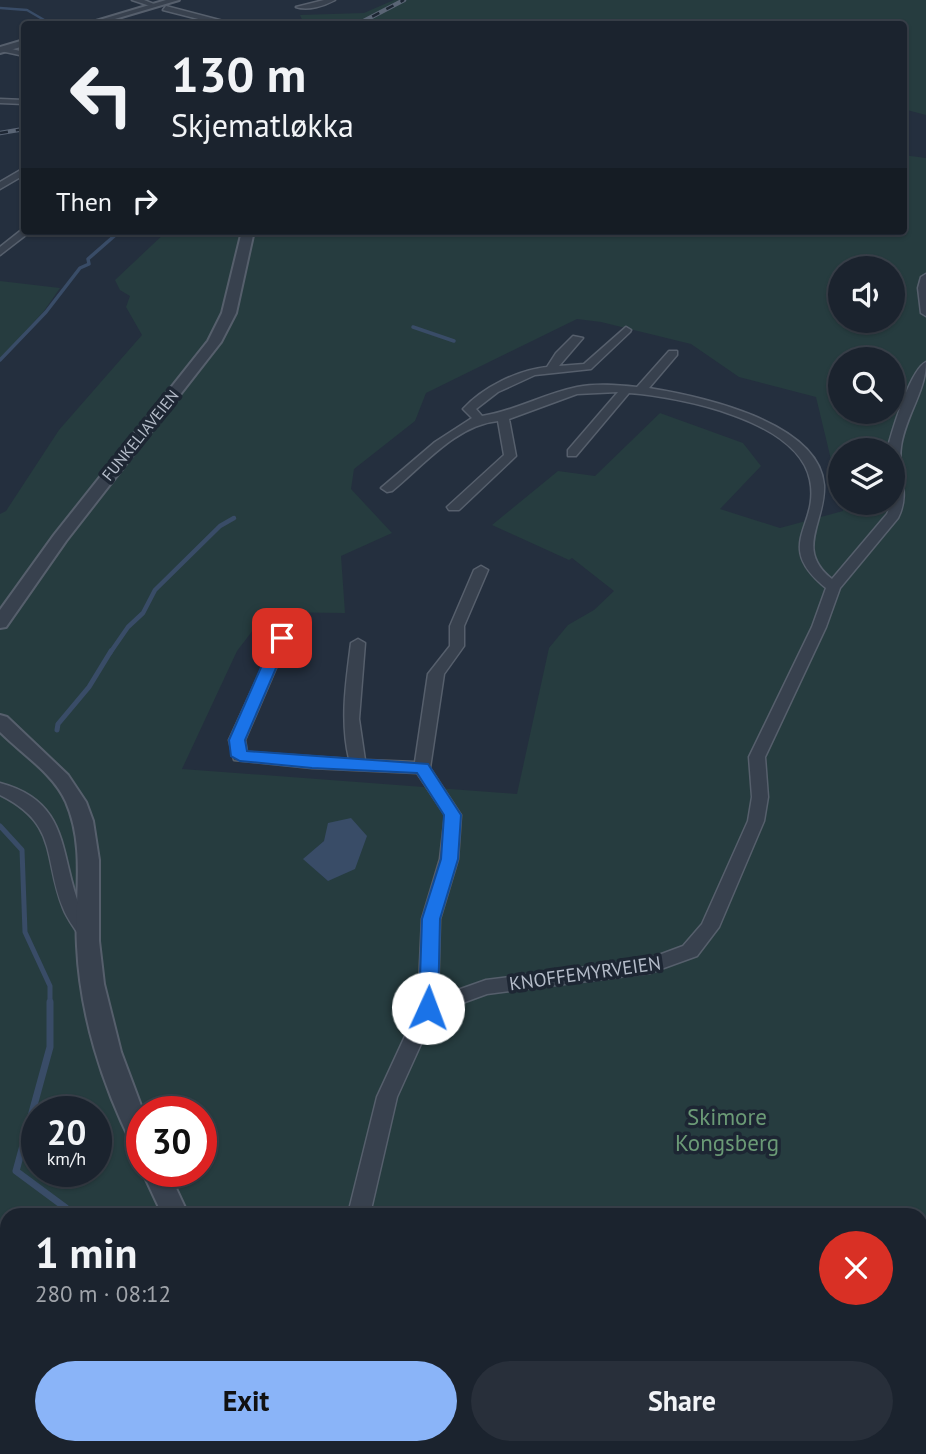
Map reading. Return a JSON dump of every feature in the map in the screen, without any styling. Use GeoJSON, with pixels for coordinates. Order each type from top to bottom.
{"type":"FeatureCollection","features":[{"type":"Feature","properties":{"kind":"street"},"geometry":{"type":"LineString","coordinates":[[136,0],[212,21]]}},
{"type":"Feature","properties":{"kind":"street"},"geometry":{"type":"LineString","coordinates":[[100,21],[174,0]]}},
{"type":"Feature","properties":{"kind":"street"},"geometry":{"type":"LineString","coordinates":[[300,7],[331,0]]}},
{"type":"Feature","properties":{"kind":"street"},"geometry":{"type":"LineString","coordinates":[[2,49],[21,44]]}},
{"type":"Feature","properties":{"kind":"street"},"geometry":{"type":"LineString","coordinates":[[2,49],[21,53]]}},
{"type":"Feature","properties":{"kind":"street"},"geometry":{"type":"LineString","coordinates":[[0,101],[21,102]]}},
{"type":"Feature","properties":{"kind":"street"},"geometry":{"type":"LineString","coordinates":[[0,186],[21,173]]}},
{"type":"Feature","properties":{"kind":"street"},"geometry":{"type":"LineString","coordinates":[[13,178],[21,179]]}},
{"type":"Feature","properties":{"kind":"street"},"geometry":{"type":"LineString","coordinates":[[0,252],[21,235]]}},
{"type":"Feature","properties":{"kind":"street","name":"FUNKELIAVEIEN"},"geometry":{"type":"LineString","coordinates":[[0,624],[60,538],[214,342],[229,313],[247,235]]}},
{"type":"Feature","properties":{"kind":"street"},"geometry":{"type":"LineString","coordinates":[[926,277],[923,288],[926,313]]}},
{"type":"Feature","properties":{"kind":"street"},"geometry":{"type":"LineString","coordinates":[[479,419],[469,409],[484,396],[525,375],[552,369],[587,367],[626,330]]}},
{"type":"Feature","properties":{"kind":"street"},"geometry":{"type":"LineString","coordinates":[[552,369],[560,355],[577,338]]}},
{"type":"Feature","properties":{"kind":"street"},"geometry":{"type":"LineString","coordinates":[[640,391],[673,353]]}},
{"type":"Feature","properties":{"kind":"street","name":"KNOFFEMYRVEIEN"},"geometry":{"type":"LineString","coordinates":[[428,1008],[485,987],[650,966],[690,951],[710,927],[756,821],[760,797],[757,757],[819,627],[833,587],[893,515],[898,504],[901,490],[894,451],[914,386],[926,365]]}},
{"type":"Feature","properties":{"kind":"street"},"geometry":{"type":"LineString","coordinates":[[387,488],[469,423],[479,419],[503,417],[565,393],[586,389],[625,389],[708,404],[766,425],[798,445],[813,467],[818,496],[815,516],[806,534],[807,559],[817,577],[833,587]]}},
{"type":"Feature","properties":{"kind":"street"},"geometry":{"type":"LineString","coordinates":[[572,453],[620,399],[625,389]]}},
{"type":"Feature","properties":{"kind":"street"},"geometry":{"type":"LineString","coordinates":[[454,507],[510,456],[503,417]]}},
{"type":"Feature","properties":{"kind":"street"},"geometry":{"type":"LineString","coordinates":[[360,1208],[387,1097],[428,1008],[431,919],[449,859],[453,815],[422,768],[436,674],[457,646],[457,626],[481,570]]}},
{"type":"Feature","properties":{"kind":"street"},"geometry":{"type":"LineString","coordinates":[[282,638],[237,740],[240,756],[422,768]]}},
{"type":"Feature","properties":{"kind":"street"},"geometry":{"type":"LineString","coordinates":[[358,643],[350,716],[352,743],[358,764]]}},
{"type":"Feature","properties":{"kind":"street"},"geometry":{"type":"LineString","coordinates":[[0,721],[55,773],[70,790],[78,805],[87,839],[89,886],[86,932],[96,1006],[126,1100]]}},
{"type":"Feature","properties":{"kind":"street"},"geometry":{"type":"LineString","coordinates":[[0,788],[29,802],[50,826],[70,907],[86,932]]}},
{"type":"Feature","properties":{"kind":"street"},"geometry":{"type":"LineString","coordinates":[[162,1187],[172,1208]]}},
{"type":"Feature","properties":{"kind":"green space"},"geometry":{"type":"Polygon","coordinates":[[[394,0],[926,0],[926,115],[907,110],[907,21],[303,21],[300,15],[364,13],[394,0]]]}},
{"type":"Feature","properties":{"kind":"green space","name":"Skimore Kongsberg"},"geometry":{"type":"Polygon","coordinates":[[[907,156],[926,158],[926,1208],[0,1208],[0,514],[6,511],[59,430],[142,335],[126,307],[130,296],[120,290],[115,280],[163,235],[907,235],[907,156]],[[577,319],[426,393],[415,421],[354,469],[351,489],[392,533],[341,556],[345,613],[267,612],[237,651],[182,769],[517,794],[549,648],[568,625],[594,610],[614,591],[572,558],[569,560],[492,525],[558,471],[595,476],[660,413],[743,443],[761,466],[720,509],[780,528],[828,515],[905,515],[905,438],[828,438],[828,447],[816,397],[739,377],[691,344],[601,322],[577,319]],[[324,841],[304,859],[328,881],[324,841]]]}},
{"type":"Feature","properties":{"kind":"green space"},"geometry":{"type":"Polygon","coordinates":[[[0,281],[60,288],[44,311],[0,359],[0,281]]]}},
{"type":"Feature","properties":{"kind":"water"},"geometry":{"type":"Polygon","coordinates":[[[351,818],[367,836],[355,869],[328,881],[303,859],[324,841],[328,823],[351,818]]]}},
{"type":"Feature","properties":{"kind":"waterway"},"geometry":{"type":"LineString","coordinates":[[0,8],[27,10],[46,21]]}},
{"type":"Feature","properties":{"kind":"waterway"},"geometry":{"type":"LineString","coordinates":[[0,360],[46,312],[80,268],[89,264],[88,259],[115,235]]}},
{"type":"Feature","properties":{"kind":"waterway"},"geometry":{"type":"LineString","coordinates":[[413,327],[454,341]]}},
{"type":"Feature","properties":{"kind":"waterway"},"geometry":{"type":"LineString","coordinates":[[110,653],[128,627],[143,613],[155,590],[220,526],[234,518]]}},
{"type":"Feature","properties":{"kind":"waterway"},"geometry":{"type":"LineString","coordinates":[[57,730],[58,724],[89,687],[111,651]]}},
{"type":"Feature","properties":{"kind":"waterway"},"geometry":{"type":"LineString","coordinates":[[0,826],[22,850],[25,932],[50,986],[50,1047],[16,1171],[66,1208]]}},
{"type":"Feature","properties":{"kind":"railway"},"geometry":{"type":"LineString","coordinates":[[364,21],[404,0]]}},
{"type":"Feature","properties":{"kind":"railway"},"geometry":{"type":"LineString","coordinates":[[0,133],[21,130]]}},
{"type":"Feature","properties":{"kind":"route"},"geometry":{"type":"LineString","coordinates":[[282,638],[237,740],[240,756],[312,763],[422,768],[453,815],[449,859],[431,919],[428,1008]]}}]}
